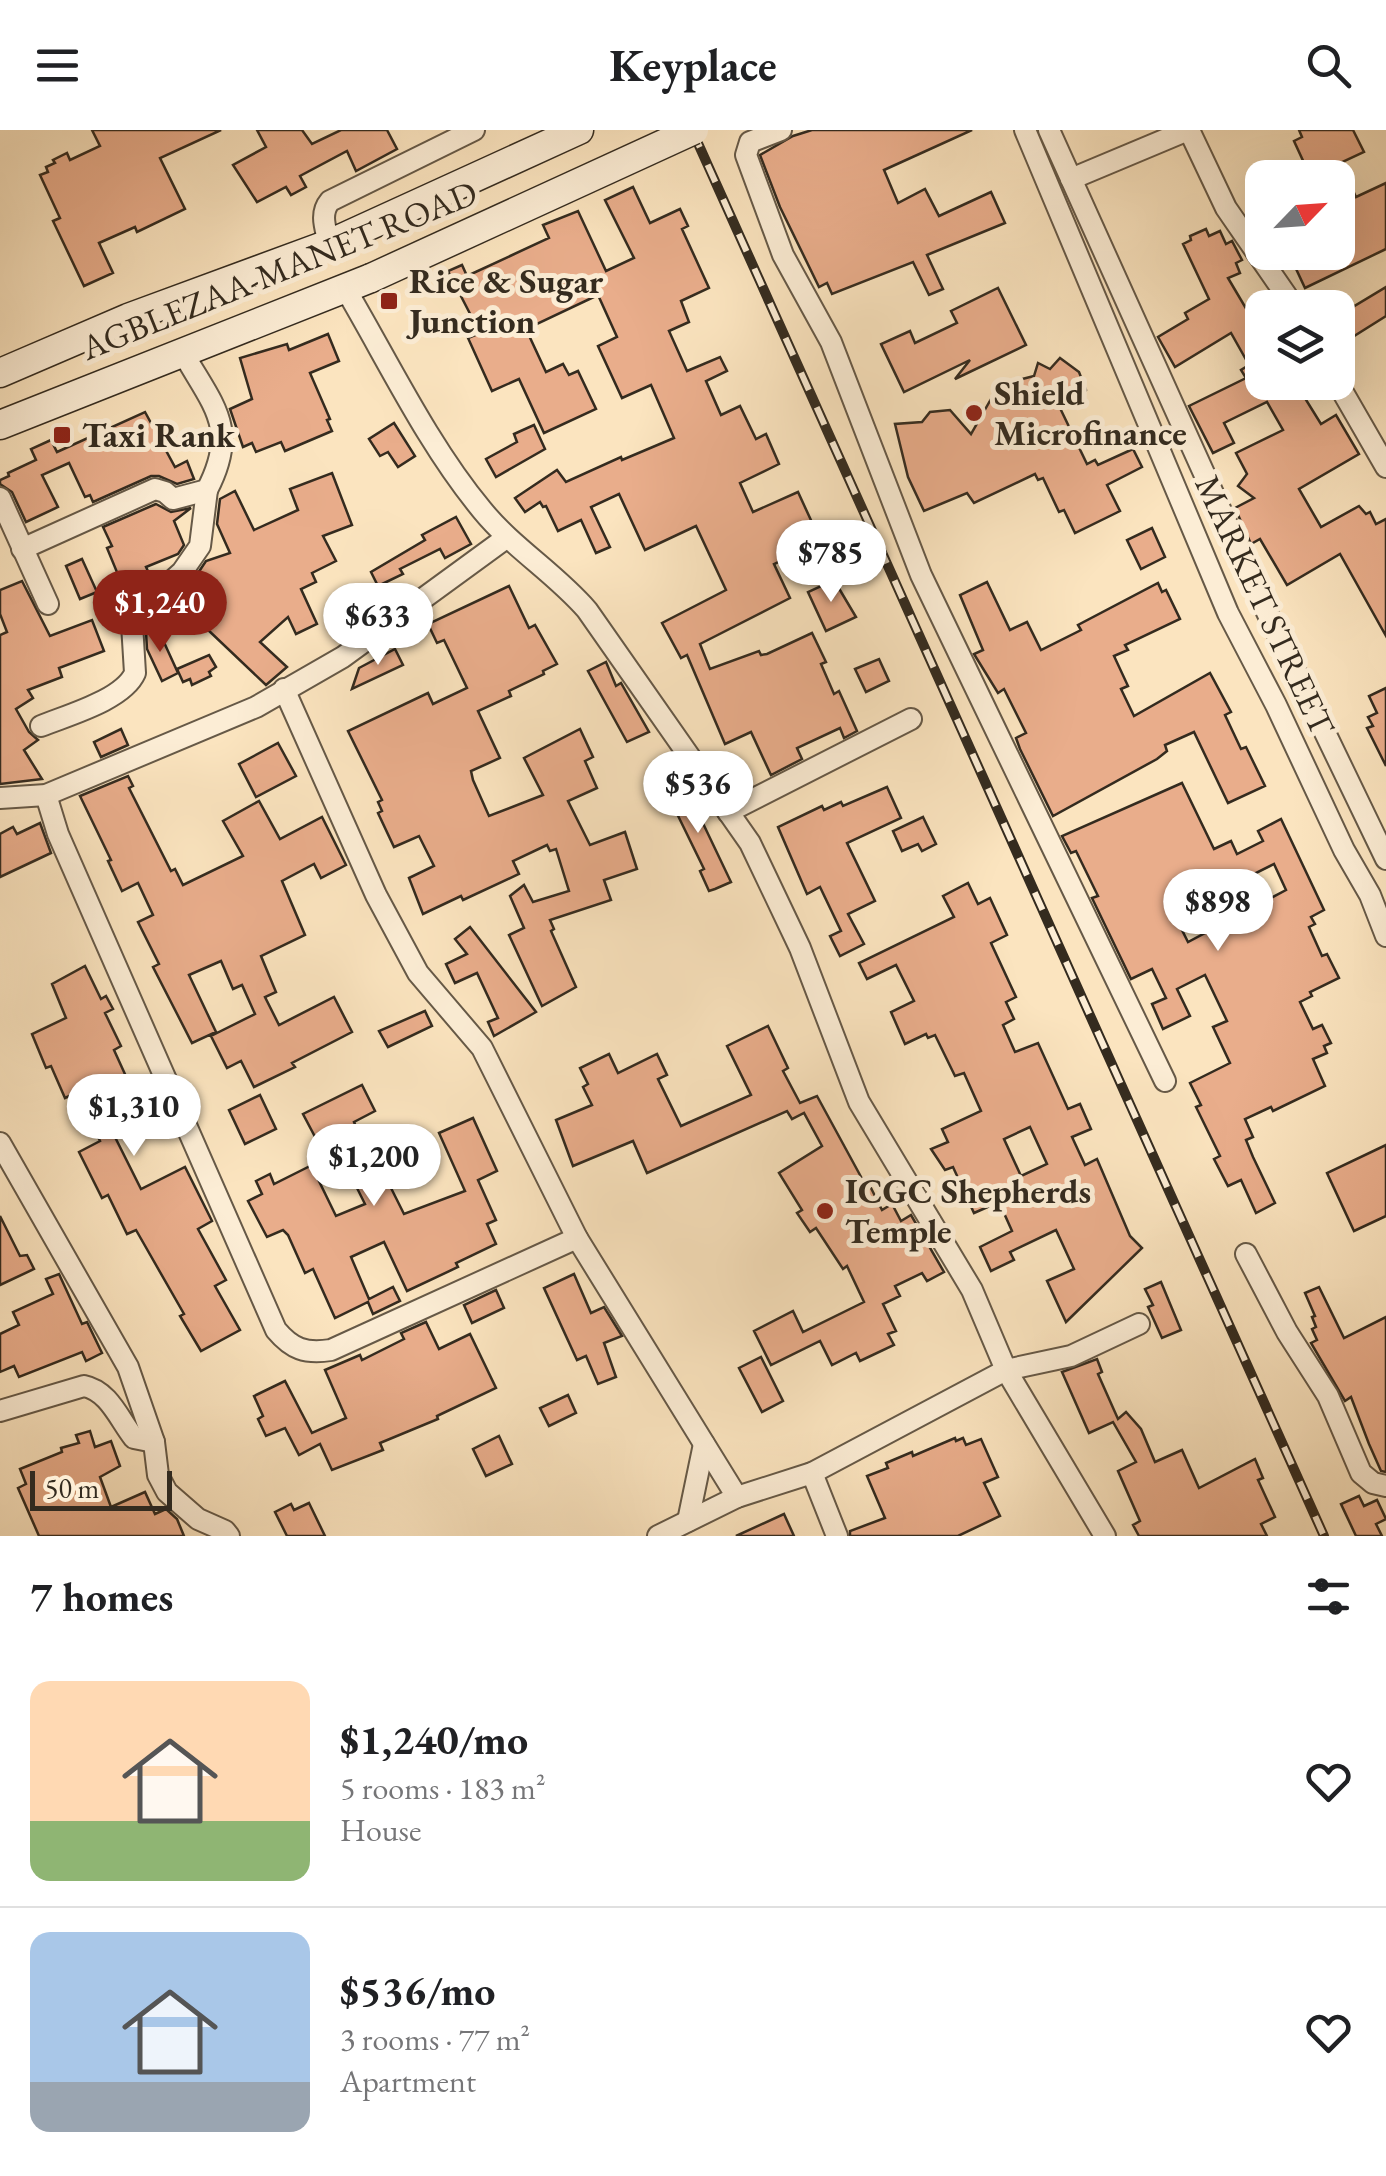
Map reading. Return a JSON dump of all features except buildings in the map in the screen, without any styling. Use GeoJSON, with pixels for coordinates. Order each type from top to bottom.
{"type":"FeatureCollection","features":[{"type":"Feature","properties":{"kind":"main road","name":"AGBLEZAA-MANET ROAD"},"geometry":{"type":"LineString","coordinates":[[0,373],[128,318],[338,240],[579,130]]}},
{"type":"Feature","properties":{"kind":"main road","name":"AGBLEZAA-MANET ROAD"},"geometry":{"type":"LineString","coordinates":[[0,425],[358,283],[694,130]]}},
{"type":"Feature","properties":{"kind":"street"},"geometry":{"type":"LineString","coordinates":[[781,130],[750,142],[746,155],[778,241],[831,342],[921,574],[1165,1081]]}},
{"type":"Feature","properties":{"kind":"street","name":"MARKET STREET"},"geometry":{"type":"LineString","coordinates":[[1025,130],[1228,613],[1370,895],[1386,936]]}},
{"type":"Feature","properties":{"kind":"street","name":"MARKET STREET"},"geometry":{"type":"LineString","coordinates":[[1049,130],[1263,604],[1386,859]]}},
{"type":"Feature","properties":{"kind":"street"},"geometry":{"type":"LineString","coordinates":[[1070,179],[1188,130],[1226,208],[1283,290]]}},
{"type":"Feature","properties":{"kind":"street"},"geometry":{"type":"LineString","coordinates":[[338,240],[324,219],[324,208],[330,201],[469,131]]}},
{"type":"Feature","properties":{"kind":"street"},"geometry":{"type":"LineString","coordinates":[[358,283],[458,478],[506,538],[566,586],[588,610],[750,843],[800,948],[860,1102],[972,1290],[1006,1370],[1104,1536]]}},
{"type":"Feature","properties":{"kind":"street"},"geometry":{"type":"LineString","coordinates":[[41,726],[114,695],[132,680],[132,624],[137,612],[182,572],[200,546],[207,490],[222,444],[222,422],[182,351]]}},
{"type":"Feature","properties":{"kind":"street"},"geometry":{"type":"LineString","coordinates":[[1347,400],[1386,467]]}},
{"type":"Feature","properties":{"kind":"street"},"geometry":{"type":"LineString","coordinates":[[22,549],[155,489],[173,499],[207,490]]}},
{"type":"Feature","properties":{"kind":"street"},"geometry":{"type":"LineString","coordinates":[[0,498],[48,604]]}},
{"type":"Feature","properties":{"kind":"street"},"geometry":{"type":"LineString","coordinates":[[0,798],[46,796],[256,706],[342,657],[506,538]]}},
{"type":"Feature","properties":{"kind":"street"},"geometry":{"type":"LineString","coordinates":[[284,689],[409,958],[431,991],[482,1048],[577,1238],[737,1498]]}},
{"type":"Feature","properties":{"kind":"street"},"geometry":{"type":"LineString","coordinates":[[728,812],[911,719]]}},
{"type":"Feature","properties":{"kind":"street"},"geometry":{"type":"LineString","coordinates":[[46,796],[58,834],[260,1294],[276,1330],[290,1346],[311,1353],[331,1350],[577,1238]]}},
{"type":"Feature","properties":{"kind":"street"},"geometry":{"type":"LineString","coordinates":[[0,1143],[128,1367],[154,1442],[158,1475],[167,1492],[228,1536]]}},
{"type":"Feature","properties":{"kind":"street"},"geometry":{"type":"LineString","coordinates":[[1246,1254],[1328,1396],[1361,1473],[1373,1483],[1386,1486]]}},
{"type":"Feature","properties":{"kind":"street"},"geometry":{"type":"LineString","coordinates":[[658,1536],[737,1498],[812,1473],[1006,1370],[1071,1356],[1138,1324]]}},
{"type":"Feature","properties":{"kind":"street"},"geometry":{"type":"LineString","coordinates":[[0,1411],[84,1386],[96,1388],[106,1396],[134,1438],[154,1442]]}},
{"type":"Feature","properties":{"kind":"street"},"geometry":{"type":"LineString","coordinates":[[688,1522],[704,1444]]}},
{"type":"Feature","properties":{"kind":"street"},"geometry":{"type":"LineString","coordinates":[[812,1473],[837,1536]]}},
{"type":"Feature","properties":{"kind":"railway"},"geometry":{"type":"LineString","coordinates":[[692,130],[1324,1536]]}},
{"type":"Feature","properties":{"kind":"place","name":"Rice & Sugar Junction"},"geometry":{"type":"Point","coordinates":[389,301]}},
{"type":"Feature","properties":{"kind":"place","name":"Shield Microfinance"},"geometry":{"type":"Point","coordinates":[974,413]}},
{"type":"Feature","properties":{"kind":"place","name":"Taxi Rank"},"geometry":{"type":"Point","coordinates":[62,435]}},
{"type":"Feature","properties":{"kind":"place","name":"ICGC Shepherds Temple"},"geometry":{"type":"Point","coordinates":[825,1211]}}]}
